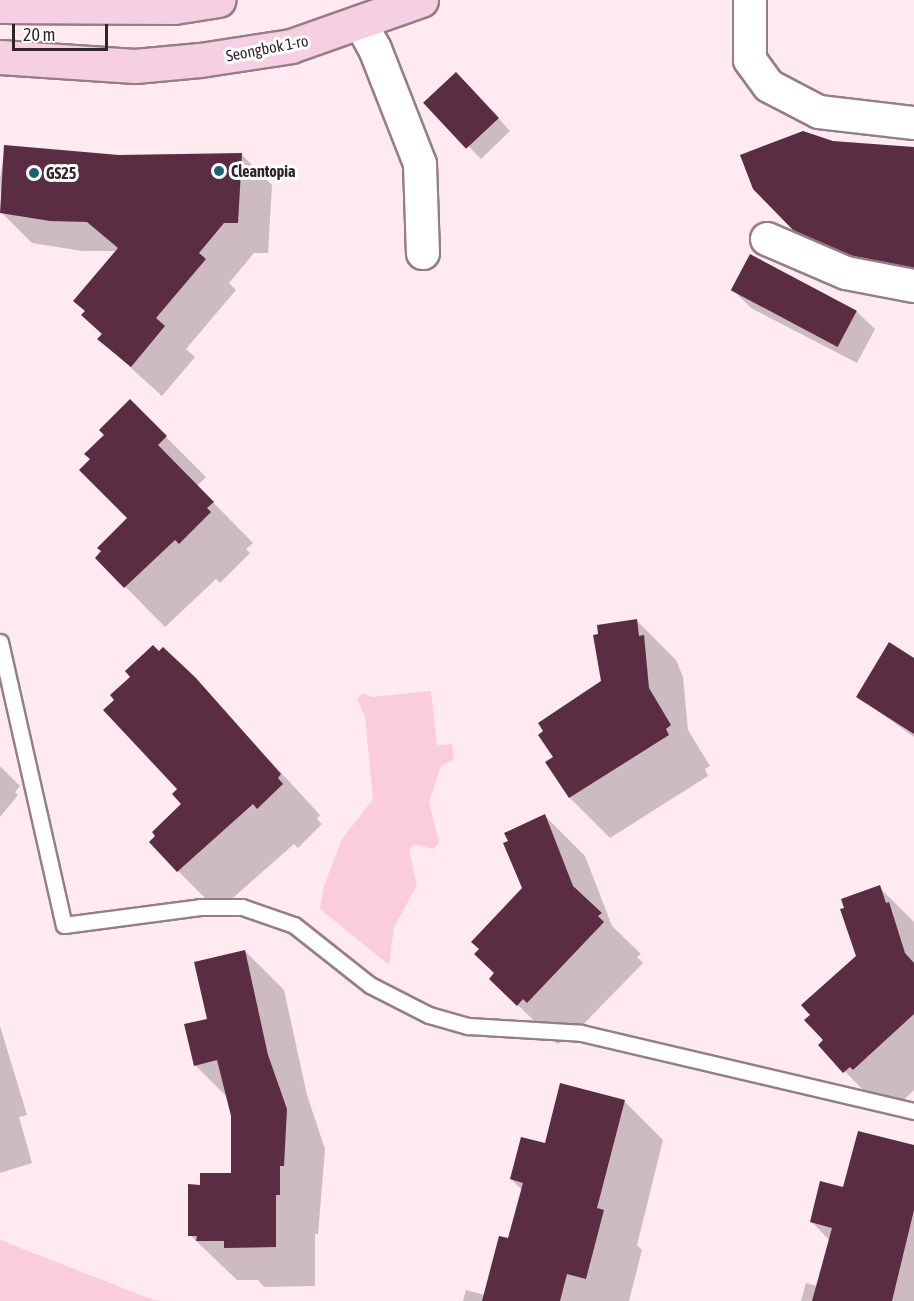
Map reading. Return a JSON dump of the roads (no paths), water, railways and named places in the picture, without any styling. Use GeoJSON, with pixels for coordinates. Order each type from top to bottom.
{"type":"FeatureCollection","features":[{"type":"Feature","properties":{"kind":"street"},"geometry":{"type":"LineString","coordinates":[[0,6],[174,7],[218,0]]}},
{"type":"Feature","properties":{"kind":"street","name":"Seongbok 1-ro"},"geometry":{"type":"LineString","coordinates":[[0,57],[135,66],[200,60],[291,46],[361,24],[421,0]]}},
{"type":"Feature","properties":{"kind":"street"},"geometry":{"type":"LineString","coordinates":[[750,0],[750,60],[769,86],[819,112],[914,123]]}},
{"type":"Feature","properties":{"kind":"street"},"geometry":{"type":"LineString","coordinates":[[361,24],[375,49],[420,164],[423,253]]}},
{"type":"Feature","properties":{"kind":"street"},"geometry":{"type":"LineString","coordinates":[[767,239],[846,273],[914,286]]}},
{"type":"Feature","properties":{"kind":"lane"},"geometry":{"type":"LineString","coordinates":[[0,642],[64,925],[200,907],[242,908],[294,925],[370,985],[429,1015],[468,1026],[581,1033],[914,1111]]}},
{"type":"Feature","properties":{"kind":"place","name":"Cleantopia"},"geometry":{"type":"Point","coordinates":[219,171]}},
{"type":"Feature","properties":{"kind":"place","name":"GS25"},"geometry":{"type":"Point","coordinates":[34,173]}}]}
